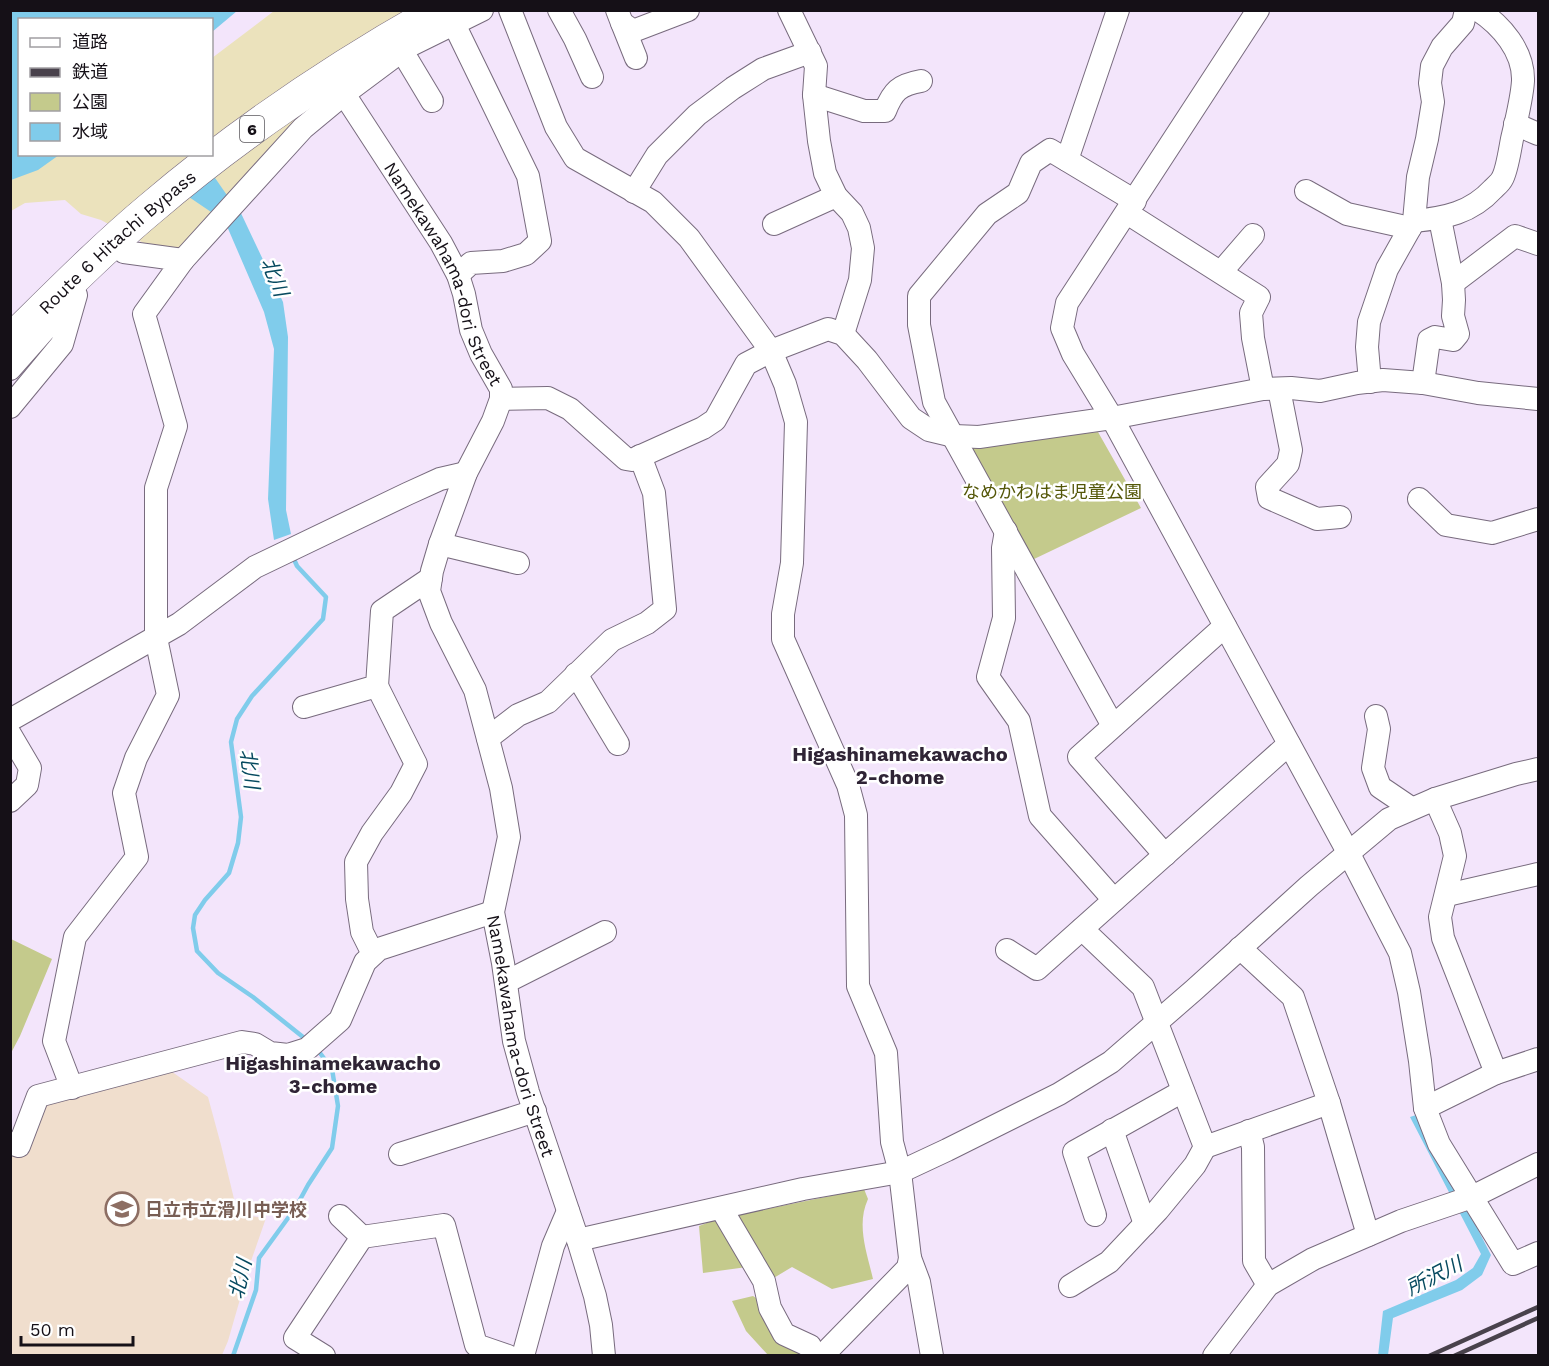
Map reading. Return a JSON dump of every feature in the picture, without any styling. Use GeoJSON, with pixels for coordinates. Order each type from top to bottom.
{"type":"FeatureCollection","features":[{"type":"Feature","properties":{"kind":"highway","name":"Route 6 Hitachi Bypass"},"geometry":{"type":"LineString","coordinates":[[10,340],[149,209],[263,121],[355,59],[447,17]]}},
{"type":"Feature","properties":{"kind":"street"},"geometry":{"type":"LineString","coordinates":[[72,1088],[54,1041],[75,937],[137,856],[124,793],[136,758],[168,695],[156,638],[156,488],[176,426],[144,314],[183,260],[303,128],[344,94],[447,17],[482,10]]}},
{"type":"Feature","properties":{"kind":"street"},"geometry":{"type":"LineString","coordinates":[[510,10],[556,128],[575,158],[653,202],[688,238],[771,351],[786,384],[796,422],[792,563],[783,614],[783,639],[848,785],[856,815],[858,986],[886,1053],[892,1142],[900,1172],[910,1258],[919,1282],[932,1356]]}},
{"type":"Feature","properties":{"kind":"street"},"geometry":{"type":"LineString","coordinates":[[559,10],[575,39],[591,77]]}},
{"type":"Feature","properties":{"kind":"street"},"geometry":{"type":"LineString","coordinates":[[620,17],[633,31],[688,10]]}},
{"type":"Feature","properties":{"kind":"street"},"geometry":{"type":"LineString","coordinates":[[789,10],[816,66],[814,94],[825,173],[836,196],[852,213],[860,228],[863,248],[860,280],[843,334]]}},
{"type":"Feature","properties":{"kind":"street"},"geometry":{"type":"LineString","coordinates":[[1067,160],[1118,10]]}},
{"type":"Feature","properties":{"kind":"street"},"geometry":{"type":"LineString","coordinates":[[1258,10],[1067,303],[1062,328],[1073,354],[1112,418],[1400,953],[1409,992],[1425,1108],[1439,1144],[1513,1264],[1539,1253]]}},
{"type":"Feature","properties":{"kind":"street"},"geometry":{"type":"LineString","coordinates":[[1370,382],[1367,347],[1369,322],[1387,269],[1412,224],[1418,177],[1433,102],[1430,83],[1432,66],[1442,47],[1462,23],[1466,10]]}},
{"type":"Feature","properties":{"kind":"street"},"geometry":{"type":"LineString","coordinates":[[1306,190],[1347,214],[1412,224],[1463,212],[1487,195],[1503,179],[1515,124],[1529,91],[1523,80],[1520,59],[1510,40],[1500,28],[1478,10]]}},
{"type":"Feature","properties":{"kind":"street"},"geometry":{"type":"LineString","coordinates":[[447,17],[528,176],[540,241],[526,254],[503,261],[471,263],[458,275]]}},
{"type":"Feature","properties":{"kind":"street"},"geometry":{"type":"LineString","coordinates":[[620,17],[636,58]]}},
{"type":"Feature","properties":{"kind":"street"},"geometry":{"type":"LineString","coordinates":[[402,51],[432,101]]}},
{"type":"Feature","properties":{"kind":"street"},"geometry":{"type":"LineString","coordinates":[[634,192],[657,155],[697,115],[763,69],[810,52]]}},
{"type":"Feature","properties":{"kind":"street"},"geometry":{"type":"LineString","coordinates":[[814,94],[864,111],[885,111],[897,90],[921,81]]}},
{"type":"Feature","properties":{"kind":"street","name":"Namekawahama-dori Street"},"geometry":{"type":"LineString","coordinates":[[344,94],[441,243],[458,275],[471,330],[481,354],[501,389],[501,399],[493,421],[466,473],[440,544],[429,591],[441,624],[475,690],[501,789],[509,837],[493,912],[514,1041],[595,1296],[604,1356]]}},
{"type":"Feature","properties":{"kind":"street"},"geometry":{"type":"LineString","coordinates":[[1515,124],[1539,134]]}},
{"type":"Feature","properties":{"kind":"street"},"geometry":{"type":"LineString","coordinates":[[1113,726],[934,402],[919,325],[919,296],[987,214],[1018,192],[1030,163],[1050,150],[1259,297],[1251,313],[1253,338],[1291,450],[1288,464],[1267,487],[1269,498],[1317,519],[1340,517]]}},
{"type":"Feature","properties":{"kind":"street"},"geometry":{"type":"LineString","coordinates":[[774,224],[836,196]]}},
{"type":"Feature","properties":{"kind":"street"},"geometry":{"type":"LineString","coordinates":[[1423,382],[1429,340],[1435,337],[1453,340],[1458,334],[1453,316],[1453,283],[1440,219]]}},
{"type":"Feature","properties":{"kind":"street"},"geometry":{"type":"LineString","coordinates":[[1221,272],[1253,235]]}},
{"type":"Feature","properties":{"kind":"street"},"geometry":{"type":"LineString","coordinates":[[1453,283],[1515,236],[1539,244]]}},
{"type":"Feature","properties":{"kind":"street"},"geometry":{"type":"LineString","coordinates":[[124,252],[183,260]]}},
{"type":"Feature","properties":{"kind":"street"},"geometry":{"type":"LineString","coordinates":[[10,369],[76,295],[62,344],[10,407]]}},
{"type":"Feature","properties":{"kind":"street"},"geometry":{"type":"LineString","coordinates":[[501,399],[548,398],[570,409],[626,459],[632,460],[703,428],[715,420],[746,364],[771,351],[828,329],[843,334],[867,360],[911,418],[929,430],[954,436],[979,437],[1112,418],[1271,389],[1320,391],[1383,380],[1423,382],[1478,393],[1539,399]]}},
{"type":"Feature","properties":{"kind":"street"},"geometry":{"type":"LineString","coordinates":[[488,738],[518,715],[548,702],[612,640],[647,623],[664,609],[654,493],[640,456]]}},
{"type":"Feature","properties":{"kind":"street"},"geometry":{"type":"LineString","coordinates":[[10,720],[179,624],[255,567],[440,479],[466,473]]}},
{"type":"Feature","properties":{"kind":"street"},"geometry":{"type":"LineString","coordinates":[[1419,499],[1446,525],[1492,533],[1539,519]]}},
{"type":"Feature","properties":{"kind":"street"},"geometry":{"type":"LineString","coordinates":[[1006,531],[1003,548],[1004,618],[988,676],[1019,721],[1040,816],[1114,900]]}},
{"type":"Feature","properties":{"kind":"street"},"geometry":{"type":"LineString","coordinates":[[440,544],[518,563]]}},
{"type":"Feature","properties":{"kind":"street"},"geometry":{"type":"LineString","coordinates":[[373,954],[362,932],[357,899],[356,862],[372,833],[401,793],[416,764],[377,686],[382,611],[431,579]]}},
{"type":"Feature","properties":{"kind":"street"},"geometry":{"type":"LineString","coordinates":[[1166,855],[1079,757],[1225,626]]}},
{"type":"Feature","properties":{"kind":"street"},"geometry":{"type":"LineString","coordinates":[[576,674],[618,744]]}},
{"type":"Feature","properties":{"kind":"street"},"geometry":{"type":"LineString","coordinates":[[304,707],[377,686]]}},
{"type":"Feature","properties":{"kind":"street"},"geometry":{"type":"LineString","coordinates":[[1376,716],[1379,729],[1373,768],[1380,787],[1411,808]]}},
{"type":"Feature","properties":{"kind":"street"},"geometry":{"type":"LineString","coordinates":[[10,734],[30,768],[27,785],[10,801]]}},
{"type":"Feature","properties":{"kind":"street"},"geometry":{"type":"LineString","coordinates":[[1007,950],[1037,969],[1289,744]]}},
{"type":"Feature","properties":{"kind":"street"},"geometry":{"type":"LineString","coordinates":[[578,1240],[803,1189],[900,1172],[947,1150],[1059,1094],[1111,1062],[1309,886],[1384,823],[1411,808],[1434,799],[1539,769]]}},
{"type":"Feature","properties":{"kind":"street"},"geometry":{"type":"LineString","coordinates":[[1434,799],[1450,833],[1455,856],[1440,917],[1443,938],[1496,1073]]}},
{"type":"Feature","properties":{"kind":"street"},"geometry":{"type":"LineString","coordinates":[[1447,895],[1539,874]]}},
{"type":"Feature","properties":{"kind":"street"},"geometry":{"type":"LineString","coordinates":[[10,1143],[19,1146],[38,1096],[242,1042],[255,1044],[270,1053],[288,1055],[315,1042],[340,1020],[365,962],[379,949],[493,912]]}},
{"type":"Feature","properties":{"kind":"street"},"geometry":{"type":"LineString","coordinates":[[1082,929],[1143,987],[1205,1147]]}},
{"type":"Feature","properties":{"kind":"street"},"geometry":{"type":"LineString","coordinates":[[506,982],[604,932]]}},
{"type":"Feature","properties":{"kind":"street"},"geometry":{"type":"LineString","coordinates":[[1240,948],[1293,998],[1329,1103],[1368,1235]]}},
{"type":"Feature","properties":{"kind":"street"},"geometry":{"type":"LineString","coordinates":[[1425,1108],[1496,1073],[1539,1059]]}},
{"type":"Feature","properties":{"kind":"street"},"geometry":{"type":"LineString","coordinates":[[1095,1215],[1074,1152],[1183,1091]]}},
{"type":"Feature","properties":{"kind":"street"},"geometry":{"type":"LineString","coordinates":[[1070,1286],[1109,1262],[1196,1165],[1205,1147],[1329,1103]]}},
{"type":"Feature","properties":{"kind":"street"},"geometry":{"type":"LineString","coordinates":[[400,1154],[535,1112]]}},
{"type":"Feature","properties":{"kind":"street"},"geometry":{"type":"LineString","coordinates":[[1112,1130],[1144,1224]]}},
{"type":"Feature","properties":{"kind":"street"},"geometry":{"type":"LineString","coordinates":[[1249,1131],[1253,1147],[1254,1261],[1268,1285]]}},
{"type":"Feature","properties":{"kind":"street"},"geometry":{"type":"LineString","coordinates":[[1214,1356],[1268,1285],[1313,1259],[1401,1221],[1472,1197],[1539,1164]]}},
{"type":"Feature","properties":{"kind":"street"},"geometry":{"type":"LineString","coordinates":[[721,1208],[764,1281],[770,1308],[784,1334],[810,1347],[812,1356]]}},
{"type":"Feature","properties":{"kind":"street"},"geometry":{"type":"LineString","coordinates":[[523,1356],[553,1246],[568,1211]]}},
{"type":"Feature","properties":{"kind":"street"},"geometry":{"type":"LineString","coordinates":[[340,1216],[362,1237]]}},
{"type":"Feature","properties":{"kind":"street"},"geometry":{"type":"LineString","coordinates":[[324,1356],[295,1338],[362,1237],[444,1225],[476,1345],[508,1356]]}},
{"type":"Feature","properties":{"kind":"street"},"geometry":{"type":"LineString","coordinates":[[822,1356],[908,1268],[910,1258]]}},
{"type":"Feature","properties":{"kind":"shaded area","name":"日立市立滑川中学校"},"geometry":{"type":"Polygon","coordinates":[[[168,1069],[208,1097],[235,1203],[234,1214],[266,1218],[222,1355],[11,1356],[11,1149],[43,1101],[168,1069]]]}},
{"type":"Feature","properties":{"kind":"green space","name":"なめかわはま児童公園"},"geometry":{"type":"Polygon","coordinates":[[[1098,432],[1141,508],[1032,560],[959,447],[1098,432]]]}},
{"type":"Feature","properties":{"kind":"green space"},"geometry":{"type":"Polygon","coordinates":[[[11,939],[52,959],[11,1053],[11,939]]]}},
{"type":"Feature","properties":{"kind":"green space"},"geometry":{"type":"Polygon","coordinates":[[[864,1189],[868,1199],[863,1229],[873,1279],[832,1289],[792,1267],[772,1279],[733,1216],[864,1189]]]}},
{"type":"Feature","properties":{"kind":"green space"},"geometry":{"type":"Polygon","coordinates":[[[722,1217],[747,1267],[703,1273],[699,1226],[722,1217]]]}},
{"type":"Feature","properties":{"kind":"green space"},"geometry":{"type":"Polygon","coordinates":[[[753,1296],[759,1300],[788,1346],[801,1355],[768,1355],[746,1331],[732,1301],[753,1296]]]}},
{"type":"Feature","properties":{"kind":"sand"},"geometry":{"type":"Polygon","coordinates":[[[274,11],[468,11],[407,47],[173,259],[101,220],[81,214],[65,200],[25,203],[11,211],[11,180],[56,156],[213,156],[213,57],[274,11]]]}},
{"type":"Feature","properties":{"kind":"water"},"geometry":{"type":"Polygon","coordinates":[[[11,10],[237,10],[213,31],[213,18],[18,18],[18,156],[58,156],[38,170],[11,180],[11,10]]]}},
{"type":"Feature","properties":{"kind":"water"},"geometry":{"type":"Polygon","coordinates":[[[213,175],[231,201],[217,216],[186,195],[213,175]]]}},
{"type":"Feature","properties":{"kind":"water"},"geometry":{"type":"Polygon","coordinates":[[[239,209],[283,302],[288,337],[286,510],[291,534],[274,540],[268,499],[274,349],[264,312],[226,224],[239,209]]]}},
{"type":"Feature","properties":{"kind":"water"},"geometry":{"type":"Polygon","coordinates":[[[1419,1114],[1491,1255],[1482,1275],[1462,1290],[1393,1318],[1388,1355],[1378,1356],[1383,1311],[1456,1280],[1473,1268],[1481,1254],[1410,1117],[1419,1114]]]}},
{"type":"Feature","properties":{"kind":"waterway","name":"北川"},"geometry":{"type":"LineString","coordinates":[[293,557],[297,566],[326,597],[323,619],[252,696],[237,719],[231,742],[241,817],[238,843],[229,873],[195,915],[193,928],[197,951],[218,973],[253,997],[308,1041]]}},
{"type":"Feature","properties":{"kind":"waterway","name":"北川"},"geometry":{"type":"LineString","coordinates":[[233,1356],[256,1290],[259,1258],[296,1207],[332,1148],[338,1106],[332,1069],[317,1049]]}},
{"type":"Feature","properties":{"kind":"railway"},"geometry":{"type":"LineString","coordinates":[[1429,1356],[1538,1307]]}},
{"type":"Feature","properties":{"kind":"railway"},"geometry":{"type":"LineString","coordinates":[[1454,1356],[1538,1318]]}},
{"type":"Feature","properties":{"kind":"place","name":"日立市立滑川中学校"},"geometry":{"type":"Point","coordinates":[122,1209]}},
{"type":"Feature","properties":{"kind":"district","name":"Higashinamekawacho 2-chome"},"geometry":{"type":"Point","coordinates":[900,766]}},
{"type":"Feature","properties":{"kind":"district","name":"Higashinamekawacho 3-chome"},"geometry":{"type":"Point","coordinates":[333,1074]}},
{"type":"Feature","properties":{"kind":"water label","name":"所沢川"},"geometry":{"type":"Point","coordinates":[1434,1276]}}]}
